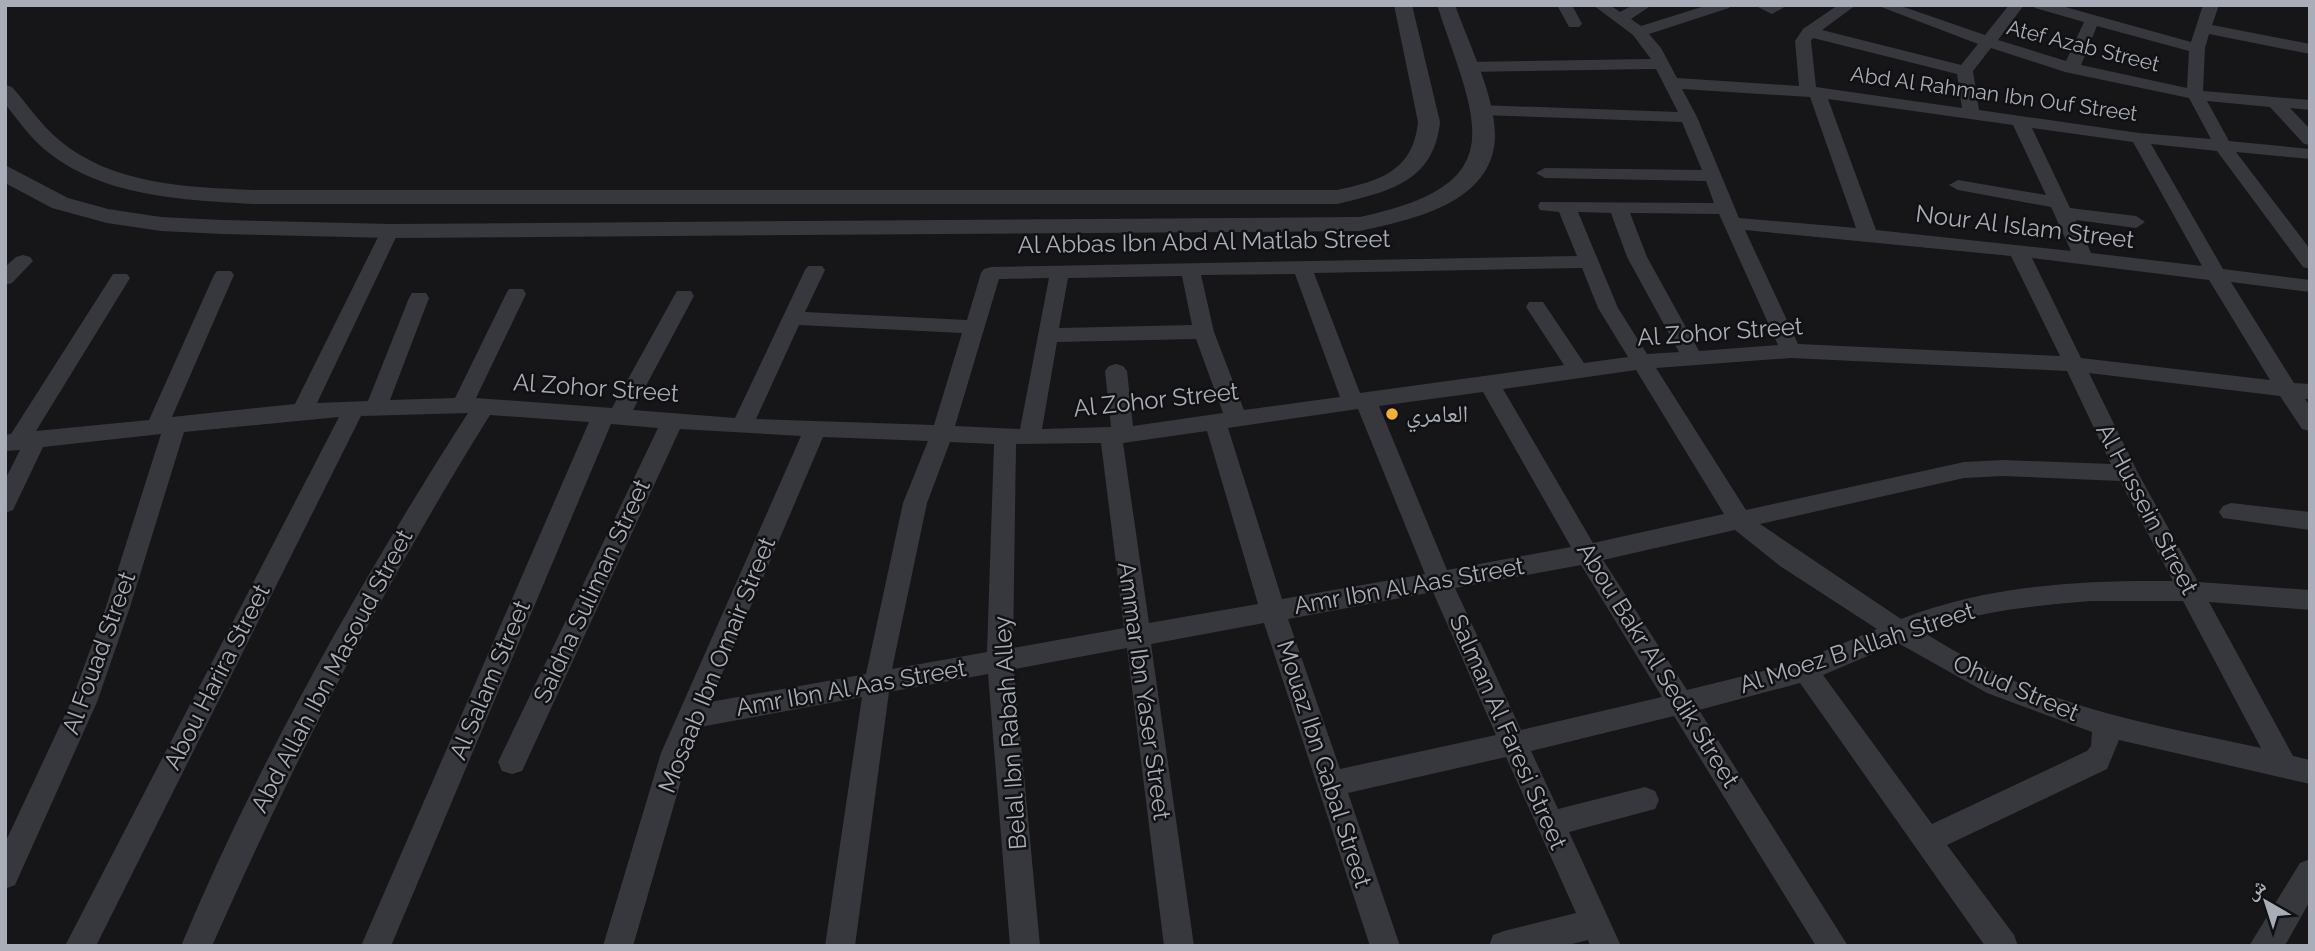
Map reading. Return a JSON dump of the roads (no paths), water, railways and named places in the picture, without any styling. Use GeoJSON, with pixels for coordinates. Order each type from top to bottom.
{"type":"FeatureCollection","features":[{"type":"Feature","properties":{"kind":"street"},"geometry":{"type":"LineString","coordinates":[[5,91],[51,145],[77,162],[110,177],[152,188],[201,195],[1337,197],[1391,182],[1410,169],[1423,155],[1429,139],[1429,122],[1403,5]]}},
{"type":"Feature","properties":{"kind":"street"},"geometry":{"type":"LineString","coordinates":[[5,172],[23,186],[60,203],[107,216],[173,225],[390,231],[1360,224],[1412,211],[1435,202],[1462,184],[1478,163],[1484,139],[1479,110],[1446,5]]}},
{"type":"Feature","properties":{"kind":"street"},"geometry":{"type":"LineString","coordinates":[[1564,5],[1574,24]]}},
{"type":"Feature","properties":{"kind":"street"},"geometry":{"type":"LineString","coordinates":[[1600,5],[1639,32],[1662,64],[1689,117],[1791,351]]}},
{"type":"Feature","properties":{"kind":"street"},"geometry":{"type":"LineString","coordinates":[[1621,18],[1645,5]]}},
{"type":"Feature","properties":{"kind":"street"},"geometry":{"type":"LineString","coordinates":[[1639,32],[1724,5]]}},
{"type":"Feature","properties":{"kind":"street"},"geometry":{"type":"LineString","coordinates":[[1761,5],[1772,9],[1781,5]]}},
{"type":"Feature","properties":{"kind":"street"},"geometry":{"type":"LineString","coordinates":[[1849,5],[1810,32],[1803,41],[1813,92],[1868,233]]}},
{"type":"Feature","properties":{"kind":"street","name":"Atef Azab Street"},"geometry":{"type":"LineString","coordinates":[[1883,5],[1987,43],[2071,69],[2195,94],[2310,105]]}},
{"type":"Feature","properties":{"kind":"street"},"geometry":{"type":"LineString","coordinates":[[1971,114],[1965,71],[2017,5]]}},
{"type":"Feature","properties":{"kind":"street"},"geometry":{"type":"LineString","coordinates":[[2040,5],[2197,48]]}},
{"type":"Feature","properties":{"kind":"street"},"geometry":{"type":"LineString","coordinates":[[2211,5],[2197,48],[2195,94],[2224,148],[2310,263]]}},
{"type":"Feature","properties":{"kind":"street"},"geometry":{"type":"LineString","coordinates":[[2071,69],[2092,20]]}},
{"type":"Feature","properties":{"kind":"street"},"geometry":{"type":"LineString","coordinates":[[2203,28],[2310,49]]}},
{"type":"Feature","properties":{"kind":"street"},"geometry":{"type":"LineString","coordinates":[[1810,32],[1965,71]]}},
{"type":"Feature","properties":{"kind":"street"},"geometry":{"type":"LineString","coordinates":[[1465,67],[1662,64]]}},
{"type":"Feature","properties":{"kind":"street","name":"Abd Al Rahman Ibn Ouf Street"},"geometry":{"type":"LineString","coordinates":[[1672,83],[1813,92],[2139,138],[2310,155]]}},
{"type":"Feature","properties":{"kind":"street"},"geometry":{"type":"LineString","coordinates":[[2275,102],[2310,140]]}},
{"type":"Feature","properties":{"kind":"street"},"geometry":{"type":"LineString","coordinates":[[1479,110],[1689,117]]}},
{"type":"Feature","properties":{"kind":"street"},"geometry":{"type":"LineString","coordinates":[[2020,121],[2084,258]]}},
{"type":"Feature","properties":{"kind":"street"},"geometry":{"type":"LineString","coordinates":[[2139,138],[2216,274],[2310,423]]}},
{"type":"Feature","properties":{"kind":"street"},"geometry":{"type":"LineString","coordinates":[[1545,173],[1713,176]]}},
{"type":"Feature","properties":{"kind":"street"},"geometry":{"type":"LineString","coordinates":[[1958,185],[2136,222]]}},
{"type":"Feature","properties":{"kind":"street","name":"Nour Al Islam Street"},"geometry":{"type":"LineString","coordinates":[[1557,206],[1618,207],[1730,216],[2310,286]]}},
{"type":"Feature","properties":{"kind":"street","name":"Ohud Street"},"geometry":{"type":"LineString","coordinates":[[1557,206],[1608,308],[1640,362],[1741,522],[1762,541],[1899,631],[2001,687],[2052,708],[2105,724],[2310,772]]}},
{"type":"Feature","properties":{"kind":"street"},"geometry":{"type":"LineString","coordinates":[[1618,207],[1637,257],[1692,356]]}},
{"type":"Feature","properties":{"kind":"street"},"geometry":{"type":"LineString","coordinates":[[302,411],[390,231]]}},
{"type":"Feature","properties":{"kind":"street","name":"Al Hussein Street"},"geometry":{"type":"LineString","coordinates":[[2018,250],[2127,473],[2284,765]]}},
{"type":"Feature","properties":{"kind":"street"},"geometry":{"type":"LineString","coordinates":[[5,279],[23,261]]}},
{"type":"Feature","properties":{"kind":"street","name":"Al Abbas Ibn Abd Al Matlab Street"},"geometry":{"type":"LineString","coordinates":[[840,946],[877,682],[915,503],[942,434],[991,273],[1587,262]]}},
{"type":"Feature","properties":{"kind":"street","name":"Salman Al Faresi Street"},"geometry":{"type":"LineString","coordinates":[[1302,266],[1440,581],[1601,934]]}},
{"type":"Feature","properties":{"kind":"street","name":"Mouaz Ibn Gabal Street"},"geometry":{"type":"LineString","coordinates":[[1191,268],[1204,332],[1273,611],[1385,946]]}},
{"type":"Feature","properties":{"kind":"street"},"geometry":{"type":"LineString","coordinates":[[743,426],[815,270]]}},
{"type":"Feature","properties":{"kind":"street","name":"Belal Ibn Rabah Alley"},"geometry":{"type":"LineString","coordinates":[[1025,946],[1000,660],[1017,437],[1049,335],[1060,270]]}},
{"type":"Feature","properties":{"kind":"street","name":"Al Fouad Street"},"geometry":{"type":"LineString","coordinates":[[5,875],[84,702],[118,607],[166,426],[224,275]]}},
{"type":"Feature","properties":{"kind":"street"},"geometry":{"type":"LineString","coordinates":[[5,504],[20,441],[120,278]]}},
{"type":"Feature","properties":{"kind":"street","name":"Abd Allah Ibn Masoud Street"},"geometry":{"type":"LineString","coordinates":[[196,946],[252,821],[349,629],[473,405],[516,294]]}},
{"type":"Feature","properties":{"kind":"street","name":"Al Salam Street"},"geometry":{"type":"LineString","coordinates":[[376,946],[612,414],[684,296]]}},
{"type":"Feature","properties":{"kind":"street","name":"Abou Harira Street"},"geometry":{"type":"LineString","coordinates":[[80,946],[365,408],[419,298]]}},
{"type":"Feature","properties":{"kind":"street"},"geometry":{"type":"LineString","coordinates":[[1536,307],[1579,372]]}},
{"type":"Feature","properties":{"kind":"street"},"geometry":{"type":"LineString","coordinates":[[793,318],[973,327]]}},
{"type":"Feature","properties":{"kind":"street"},"geometry":{"type":"LineString","coordinates":[[1049,335],[1133,324],[1204,332]]}},
{"type":"Feature","properties":{"kind":"street","name":"Al Zohor Street"},"geometry":{"type":"LineString","coordinates":[[20,441],[302,411],[473,405],[743,426],[1017,437],[1117,435],[1640,362],[1692,356],[1791,351],[2071,363],[2310,392]]}},
{"type":"Feature","properties":{"kind":"street","name":"Ammar Ibn Yaser Street"},"geometry":{"type":"LineString","coordinates":[[1116,371],[1117,435],[1136,637],[1179,946]]}},
{"type":"Feature","properties":{"kind":"street","name":"Abou Bakr Al Sedik Street"},"geometry":{"type":"LineString","coordinates":[[1488,382],[1587,554],[1833,946]]}},
{"type":"Feature","properties":{"kind":"street","name":"Saidna Suliman Street"},"geometry":{"type":"LineString","coordinates":[[512,762],[673,420]]}},
{"type":"Feature","properties":{"kind":"street","name":"Mosaab Ibn Omair Street"},"geometry":{"type":"LineString","coordinates":[[618,946],[672,761],[816,428]]}},
{"type":"Feature","properties":{"kind":"street","name":"Amr Ibn Al Aas Street"},"geometry":{"type":"LineString","coordinates":[[691,717],[1587,554],[1741,522],[1964,470],[2003,468],[2127,473]]}},
{"type":"Feature","properties":{"kind":"street"},"geometry":{"type":"LineString","coordinates":[[2231,512],[2310,521]]}},
{"type":"Feature","properties":{"kind":"street","name":"Al Moez B Allah Street"},"geometry":{"type":"LineString","coordinates":[[1330,784],[1513,743],[1805,670],[1899,631],[1960,610],[2014,600],[2097,593],[2191,592],[2310,600]]}},
{"type":"Feature","properties":{"kind":"street"},"geometry":{"type":"LineString","coordinates":[[1805,670],[2003,946]]}},
{"type":"Feature","properties":{"kind":"street"},"geometry":{"type":"LineString","coordinates":[[1927,840],[2097,760],[2104,751],[2107,738],[2105,724]]}},
{"type":"Feature","properties":{"kind":"street"},"geometry":{"type":"LineString","coordinates":[[1549,824],[1645,800]]}},
{"type":"Feature","properties":{"kind":"street"},"geometry":{"type":"LineString","coordinates":[[2264,946],[2276,932],[2310,873]]}},
{"type":"Feature","properties":{"kind":"street"},"geometry":{"type":"LineString","coordinates":[[1504,946],[1601,934]]}},
{"type":"Feature","properties":{"kind":"place","name":"العامري"},"geometry":{"type":"Point","coordinates":[1392,414]}}]}
